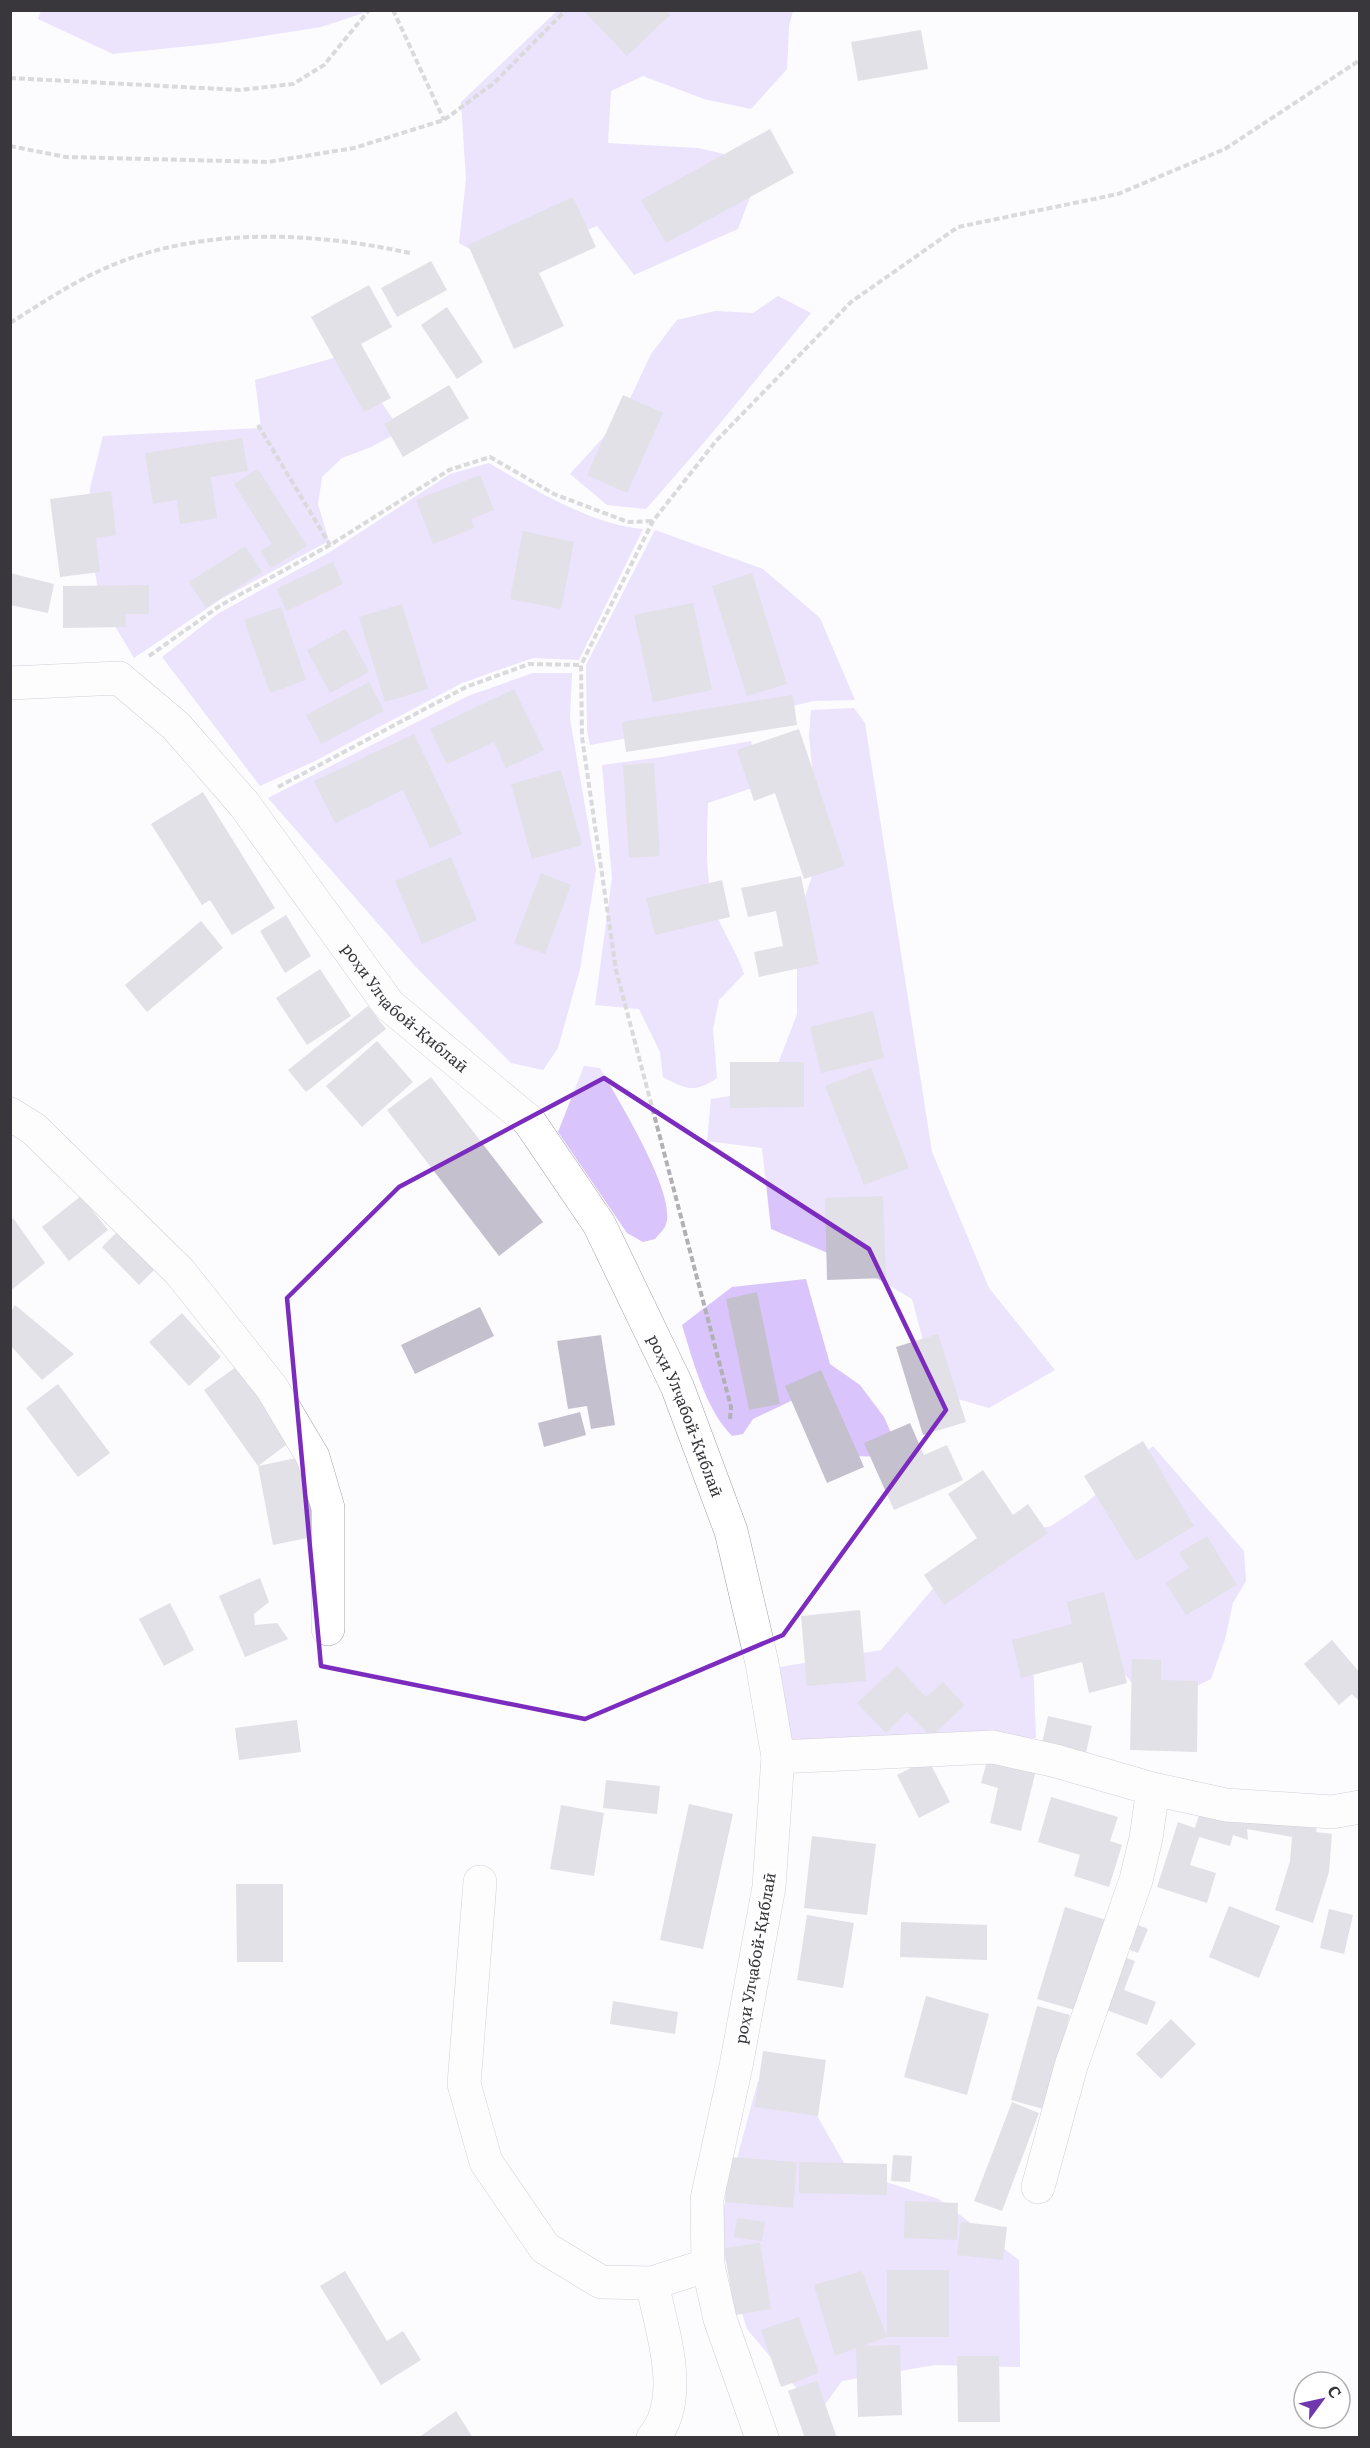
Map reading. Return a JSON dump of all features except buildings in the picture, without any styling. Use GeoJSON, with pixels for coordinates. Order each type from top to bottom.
{"type":"FeatureCollection","features":[{"type":"Feature","properties":{"kind":"street"},"geometry":{"type":"LineString","coordinates":[[10,683],[118,678]]}},
{"type":"Feature","properties":{"kind":"street","name":"роҳи Улҷабой-Қиблаӣ"},"geometry":{"type":"LineString","coordinates":[[118,678],[176,726],[244,804],[389,1005],[529,1121],[599,1224],[677,1386],[731,1531],[762,1663],[778,1757],[769,1887],[736,2066],[707,2199],[708,2265],[720,2319],[762,2438]]}},
{"type":"Feature","properties":{"kind":"street"},"geometry":{"type":"LineString","coordinates":[[10,1114],[34,1129],[180,1272],[272,1388],[313,1457],[328,1508],[328,1629]]}},
{"type":"Feature","properties":{"kind":"street"},"geometry":{"type":"LineString","coordinates":[[778,1757],[993,1747],[1056,1761],[1153,1789],[1226,1805],[1332,1812],[1359,1807]]}},
{"type":"Feature","properties":{"kind":"street"},"geometry":{"type":"LineString","coordinates":[[1038,2187],[1071,2066],[1136,1880],[1146,1838],[1153,1789]]}},
{"type":"Feature","properties":{"kind":"street"},"geometry":{"type":"LineString","coordinates":[[480,1882],[464,2084],[486,2162],[545,2248],[601,2282],[652,2283],[708,2265]]}},
{"type":"Feature","properties":{"kind":"street"},"geometry":{"type":"LineString","coordinates":[[652,2283],[669,2361],[670,2401],[659,2431],[653,2438]]}},
{"type":"Feature","properties":{"kind":"path"},"geometry":{"type":"LineString","coordinates":[[10,78],[240,90],[293,84],[324,65],[369,10]]}},
{"type":"Feature","properties":{"kind":"path"},"geometry":{"type":"LineString","coordinates":[[393,10],[444,120]]}},
{"type":"Feature","properties":{"kind":"path"},"geometry":{"type":"LineString","coordinates":[[10,146],[66,158],[268,162],[354,148],[444,120],[494,83],[566,10]]}},
{"type":"Feature","properties":{"kind":"path"},"geometry":{"type":"LineString","coordinates":[[706,1464],[729,1429],[731,1407],[616,970],[582,737],[581,665],[653,521],[716,441],[851,302],[958,227],[1118,194],[1225,149],[1359,60]]}},
{"type":"Feature","properties":{"kind":"path"},"geometry":{"type":"LineString","coordinates":[[10,323],[98,271],[163,248],[198,242],[308,238],[365,243],[411,253]]}},
{"type":"Feature","properties":{"kind":"path"},"geometry":{"type":"LineString","coordinates":[[258,425],[330,545]]}},
{"type":"Feature","properties":{"kind":"path"},"geometry":{"type":"LineString","coordinates":[[118,678],[221,605],[330,545],[449,470],[490,457],[554,494],[628,522],[653,521]]}},
{"type":"Feature","properties":{"kind":"path"},"geometry":{"type":"LineString","coordinates":[[244,804],[466,687],[529,664],[581,665]]}},
{"type":"Feature","properties":{"kind":"highlighted area"},"geometry":{"type":"Polygon","coordinates":[[[604,1078],[869,1249],[946,1410],[783,1635],[585,1719],[321,1666],[287,1298],[399,1187],[604,1078]]]}},
{"type":"Feature","properties":{"kind":"shaded area"},"geometry":{"type":"Polygon","coordinates":[[[41,10],[370,11],[321,27],[219,43],[113,54],[38,19],[41,10]]]}},
{"type":"Feature","properties":{"kind":"shaded area"},"geometry":{"type":"Polygon","coordinates":[[[557,11],[793,11],[789,26],[787,69],[751,109],[704,99],[643,76],[611,91],[608,143],[698,148],[763,163],[738,229],[634,275],[597,226],[498,265],[459,243],[466,179],[461,102],[557,11]]]}},
{"type":"Feature","properties":{"kind":"shaded area"},"geometry":{"type":"Polygon","coordinates":[[[778,296],[811,313],[646,509],[607,505],[570,474],[621,418],[651,354],[677,320],[715,311],[753,313],[778,296]]]}},
{"type":"Feature","properties":{"kind":"shaded area"},"geometry":{"type":"Polygon","coordinates":[[[348,354],[401,431],[371,447],[342,458],[322,477],[318,504],[329,541],[221,599],[134,658],[100,601],[88,531],[90,488],[103,436],[261,428],[255,380],[348,354]]]}},
{"type":"Feature","properties":{"kind":"shaded area"},"geometry":{"type":"Polygon","coordinates":[[[489,463],[583,513],[604,521],[643,529],[579,660],[533,658],[462,683],[315,761],[260,786],[162,657],[219,613],[330,552],[450,474],[489,463]]]}},
{"type":"Feature","properties":{"kind":"shaded area"},"geometry":{"type":"Polygon","coordinates":[[[655,530],[763,569],[820,618],[855,700],[813,701],[760,714],[590,745],[587,730],[586,665],[655,530]]]}},
{"type":"Feature","properties":{"kind":"shaded area"},"geometry":{"type":"Polygon","coordinates":[[[533,673],[572,673],[570,719],[596,870],[580,969],[558,1048],[543,1070],[511,1063],[415,966],[268,798],[468,696],[533,673]]]}},
{"type":"Feature","properties":{"kind":"shaded area"},"geometry":{"type":"Polygon","coordinates":[[[854,708],[865,723],[932,1152],[989,1288],[1055,1370],[989,1408],[937,1393],[912,1299],[849,1262],[771,1229],[762,1148],[707,1141],[711,1099],[768,1090],[797,1014],[797,920],[820,853],[809,735],[811,710],[854,708]]]}},
{"type":"Feature","properties":{"kind":"shaded area"},"geometry":{"type":"Polygon","coordinates":[[[751,741],[761,785],[708,803],[707,830],[709,883],[715,910],[744,974],[719,1000],[713,1029],[717,1078],[696,1088],[684,1087],[663,1077],[660,1052],[639,1009],[595,1005],[612,878],[602,765],[751,741]]]}},
{"type":"Feature","properties":{"kind":"shaded area"},"geometry":{"type":"Polygon","coordinates":[[[584,1066],[600,1068],[644,1146],[654,1169],[663,1191],[667,1210],[665,1226],[655,1239],[643,1242],[627,1233],[558,1132],[584,1066]]]}},
{"type":"Feature","properties":{"kind":"shaded area"},"geometry":{"type":"Polygon","coordinates":[[[806,1279],[830,1364],[860,1385],[884,1417],[902,1457],[843,1456],[814,1390],[753,1419],[743,1434],[732,1436],[715,1413],[701,1384],[682,1325],[732,1287],[806,1279]]]}},
{"type":"Feature","properties":{"kind":"shaded area"},"geometry":{"type":"Polygon","coordinates":[[[1153,1446],[1244,1551],[1246,1581],[1233,1603],[1225,1639],[1211,1679],[1153,1707],[1088,1632],[1033,1660],[1036,1738],[785,1747],[780,1667],[881,1650],[947,1572],[1025,1532],[1051,1526],[1086,1503],[1153,1446]]]}},
{"type":"Feature","properties":{"kind":"shaded area"},"geometry":{"type":"Polygon","coordinates":[[[758,2081],[808,2100],[848,2170],[939,2199],[1019,2260],[1020,2367],[935,2365],[842,2381],[818,2414],[747,2329],[724,2256],[722,2214],[758,2081]]]}}]}
